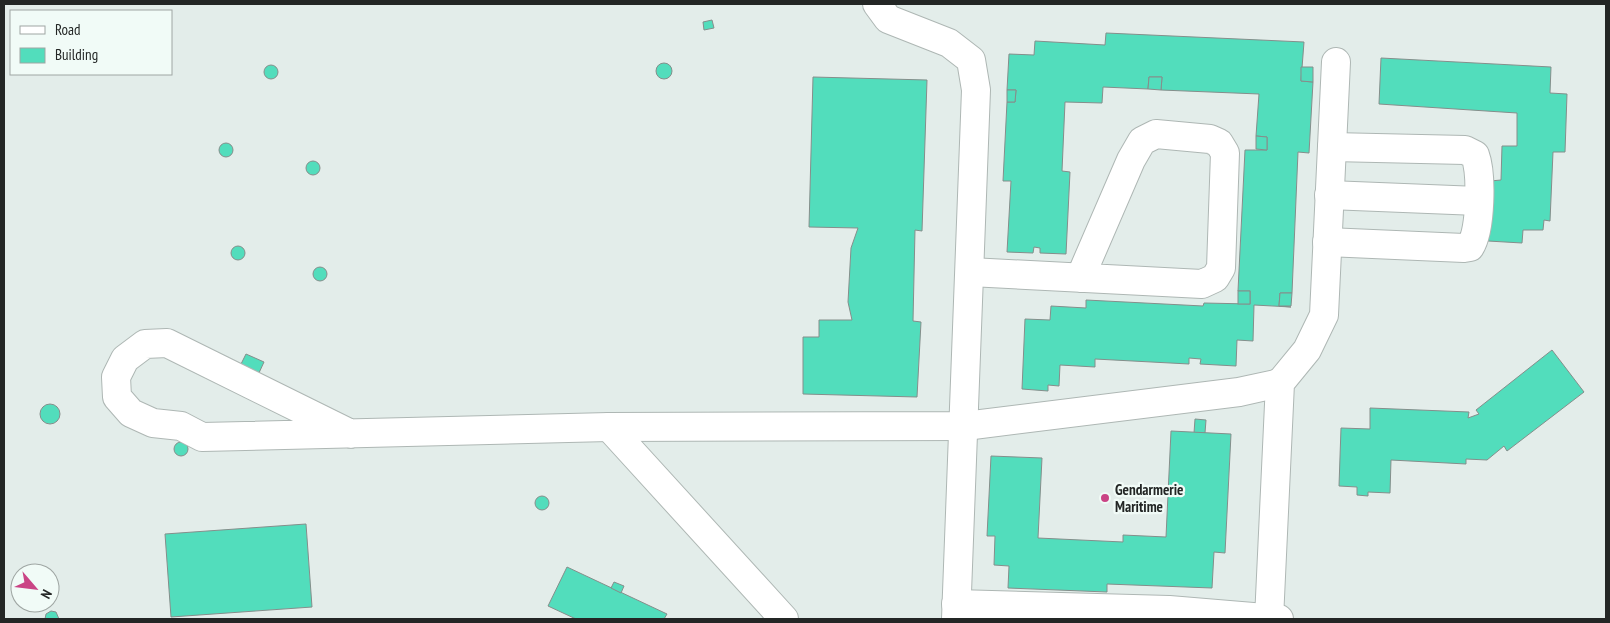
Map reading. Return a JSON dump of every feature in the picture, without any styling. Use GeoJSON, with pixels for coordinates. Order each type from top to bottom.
{"type":"FeatureCollection","features":[{"type":"Feature","properties":{"kind":"street"},"geometry":{"type":"LineString","coordinates":[[877,4],[888,19],[949,43],[971,60],[976,90],[965,426],[956,612],[1169,614],[1279,619]]}},
{"type":"Feature","properties":{"kind":"street"},"geometry":{"type":"LineString","coordinates":[[1269,619],[1280,383],[1307,350],[1324,315],[1336,62]]}},
{"type":"Feature","properties":{"kind":"street"},"geometry":{"type":"LineString","coordinates":[[970,272],[1080,278],[1202,284],[1215,278],[1221,268],[1225,153],[1219,143],[1210,139],[1156,134],[1142,141],[1131,160],[1080,278]]}},
{"type":"Feature","properties":{"kind":"street"},"geometry":{"type":"LineString","coordinates":[[1327,242],[1464,248],[1470,246],[1476,238],[1478,201],[1479,166],[1475,155],[1465,150],[1332,147]]}},
{"type":"Feature","properties":{"kind":"street"},"geometry":{"type":"LineString","coordinates":[[1329,195],[1478,201]]}},
{"type":"Feature","properties":{"kind":"street"},"geometry":{"type":"LineString","coordinates":[[351,434],[167,343],[145,344],[125,359],[116,377],[117,397],[131,413],[153,423],[181,426],[202,438],[351,434],[609,427],[965,426],[1239,392],[1280,383]]}},
{"type":"Feature","properties":{"kind":"street"},"geometry":{"type":"LineString","coordinates":[[609,427],[784,619]]}},
{"type":"Feature","properties":{"kind":"building"},"geometry":{"type":"Polygon","coordinates":[[[712,20],[714,28],[704,30],[703,22],[712,20]]]}},
{"type":"Feature","properties":{"kind":"building"},"geometry":{"type":"Polygon","coordinates":[[[1106,33],[1304,42],[1301,81],[1313,82],[1309,153],[1298,152],[1292,293],[1280,293],[1279,306],[1291,307],[1254,305],[1253,341],[1237,340],[1236,366],[1200,364],[1201,359],[1189,358],[1189,364],[1095,359],[1095,367],[1060,365],[1059,386],[1048,385],[1048,391],[1022,389],[1025,319],[1050,320],[1051,306],[1086,308],[1086,300],[1203,306],[1204,303],[1250,304],[1250,291],[1238,291],[1245,150],[1267,150],[1267,137],[1256,136],[1259,94],[1161,90],[1162,77],[1149,77],[1148,89],[1103,87],[1102,103],[1065,102],[1062,171],[1070,172],[1066,254],[1040,253],[1040,248],[1034,247],[1033,253],[1007,252],[1011,181],[1003,181],[1007,102],[1015,102],[1016,90],[1007,90],[1009,54],[1034,55],[1035,41],[1105,45],[1106,33]]]}},
{"type":"Feature","properties":{"kind":"building"},"geometry":{"type":"Polygon","coordinates":[[[1381,58],[1551,67],[1550,93],[1567,94],[1565,152],[1553,152],[1550,221],[1544,220],[1543,230],[1523,230],[1522,243],[1488,241],[1490,181],[1501,180],[1502,146],[1517,146],[1517,113],[1379,104],[1381,58]]]}},
{"type":"Feature","properties":{"kind":"building"},"geometry":{"type":"Polygon","coordinates":[[[661,63],[667,63],[672,68],[670,77],[661,79],[656,74],[656,68],[661,63]]]}},
{"type":"Feature","properties":{"kind":"building"},"geometry":{"type":"Polygon","coordinates":[[[271,65],[276,67],[278,72],[276,77],[271,79],[266,77],[264,72],[266,67],[271,65]]]}},
{"type":"Feature","properties":{"kind":"building"},"geometry":{"type":"Polygon","coordinates":[[[1301,67],[1313,67],[1313,82],[1301,81],[1301,67]]]}},
{"type":"Feature","properties":{"kind":"building"},"geometry":{"type":"Polygon","coordinates":[[[813,77],[927,80],[922,231],[915,230],[913,321],[921,322],[917,397],[803,394],[803,337],[819,337],[819,320],[852,320],[848,302],[851,248],[858,228],[809,227],[813,77]]]}},
{"type":"Feature","properties":{"kind":"building"},"geometry":{"type":"Polygon","coordinates":[[[1149,77],[1162,77],[1161,90],[1148,89],[1149,77]]]}},
{"type":"Feature","properties":{"kind":"building"},"geometry":{"type":"Polygon","coordinates":[[[1007,90],[1016,90],[1015,102],[1007,102],[1007,90]]]}},
{"type":"Feature","properties":{"kind":"building"},"geometry":{"type":"Polygon","coordinates":[[[1256,136],[1267,137],[1267,150],[1256,149],[1256,136]]]}},
{"type":"Feature","properties":{"kind":"building"},"geometry":{"type":"Polygon","coordinates":[[[226,143],[231,145],[233,150],[231,155],[226,157],[221,155],[219,150],[221,145],[226,143]]]}},
{"type":"Feature","properties":{"kind":"building"},"geometry":{"type":"Polygon","coordinates":[[[310,161],[316,161],[320,168],[316,175],[310,175],[306,171],[306,165],[310,161]]]}},
{"type":"Feature","properties":{"kind":"building"},"geometry":{"type":"Polygon","coordinates":[[[238,246],[243,248],[245,253],[243,258],[238,260],[233,258],[231,253],[233,248],[238,246]]]}},
{"type":"Feature","properties":{"kind":"building"},"geometry":{"type":"Polygon","coordinates":[[[320,267],[325,269],[327,274],[325,279],[320,281],[315,279],[313,274],[315,269],[320,267]]]}},
{"type":"Feature","properties":{"kind":"building"},"geometry":{"type":"Polygon","coordinates":[[[1238,291],[1250,291],[1250,304],[1238,304],[1238,291]]]}},
{"type":"Feature","properties":{"kind":"building"},"geometry":{"type":"Polygon","coordinates":[[[1280,293],[1292,293],[1291,306],[1279,306],[1280,293]]]}},
{"type":"Feature","properties":{"kind":"building"},"geometry":{"type":"Polygon","coordinates":[[[1552,350],[1584,392],[1507,451],[1504,446],[1487,460],[1466,459],[1466,464],[1391,460],[1390,493],[1368,492],[1368,496],[1357,495],[1357,487],[1339,486],[1341,428],[1370,429],[1370,408],[1469,412],[1468,418],[1479,414],[1476,410],[1552,350]]]}},
{"type":"Feature","properties":{"kind":"building"},"geometry":{"type":"Polygon","coordinates":[[[246,354],[264,362],[258,375],[240,366],[246,354]]]}},
{"type":"Feature","properties":{"kind":"building"},"geometry":{"type":"Polygon","coordinates":[[[50,404],[57,407],[60,414],[57,421],[50,424],[43,421],[40,414],[43,407],[50,404]]]}},
{"type":"Feature","properties":{"kind":"building"},"geometry":{"type":"Polygon","coordinates":[[[1195,419],[1206,420],[1205,433],[1194,433],[1195,419]]]}},
{"type":"Feature","properties":{"kind":"building"},"geometry":{"type":"Polygon","coordinates":[[[1171,431],[1231,434],[1225,553],[1214,552],[1212,588],[1107,584],[1107,592],[1008,588],[1009,566],[994,565],[995,536],[987,536],[991,456],[1042,458],[1038,538],[1123,542],[1123,535],[1166,537],[1171,431]]]}},
{"type":"Feature","properties":{"kind":"building"},"geometry":{"type":"Polygon","coordinates":[[[178,442],[184,442],[188,449],[184,456],[178,456],[174,452],[174,446],[178,442]]]}},
{"type":"Feature","properties":{"kind":"building"},"geometry":{"type":"Polygon","coordinates":[[[542,496],[547,498],[549,503],[547,508],[542,510],[537,508],[535,503],[537,498],[542,496]]]}},
{"type":"Feature","properties":{"kind":"building"},"geometry":{"type":"Polygon","coordinates":[[[306,524],[312,607],[171,617],[165,534],[306,524]]]}},
{"type":"Feature","properties":{"kind":"building"},"geometry":{"type":"Polygon","coordinates":[[[567,567],[667,614],[664,619],[576,619],[548,606],[567,567]]]}},
{"type":"Feature","properties":{"kind":"building"},"geometry":{"type":"Polygon","coordinates":[[[614,582],[624,586],[621,593],[611,588],[614,582]]]}},
{"type":"Feature","properties":{"kind":"building"},"geometry":{"type":"Polygon","coordinates":[[[56,613],[59,619],[45,619],[46,614],[56,613]]]}},
{"type":"Feature","properties":{"kind":"place","name":"Gendarmerie Maritime"},"geometry":{"type":"Point","coordinates":[1105,498]}}]}
